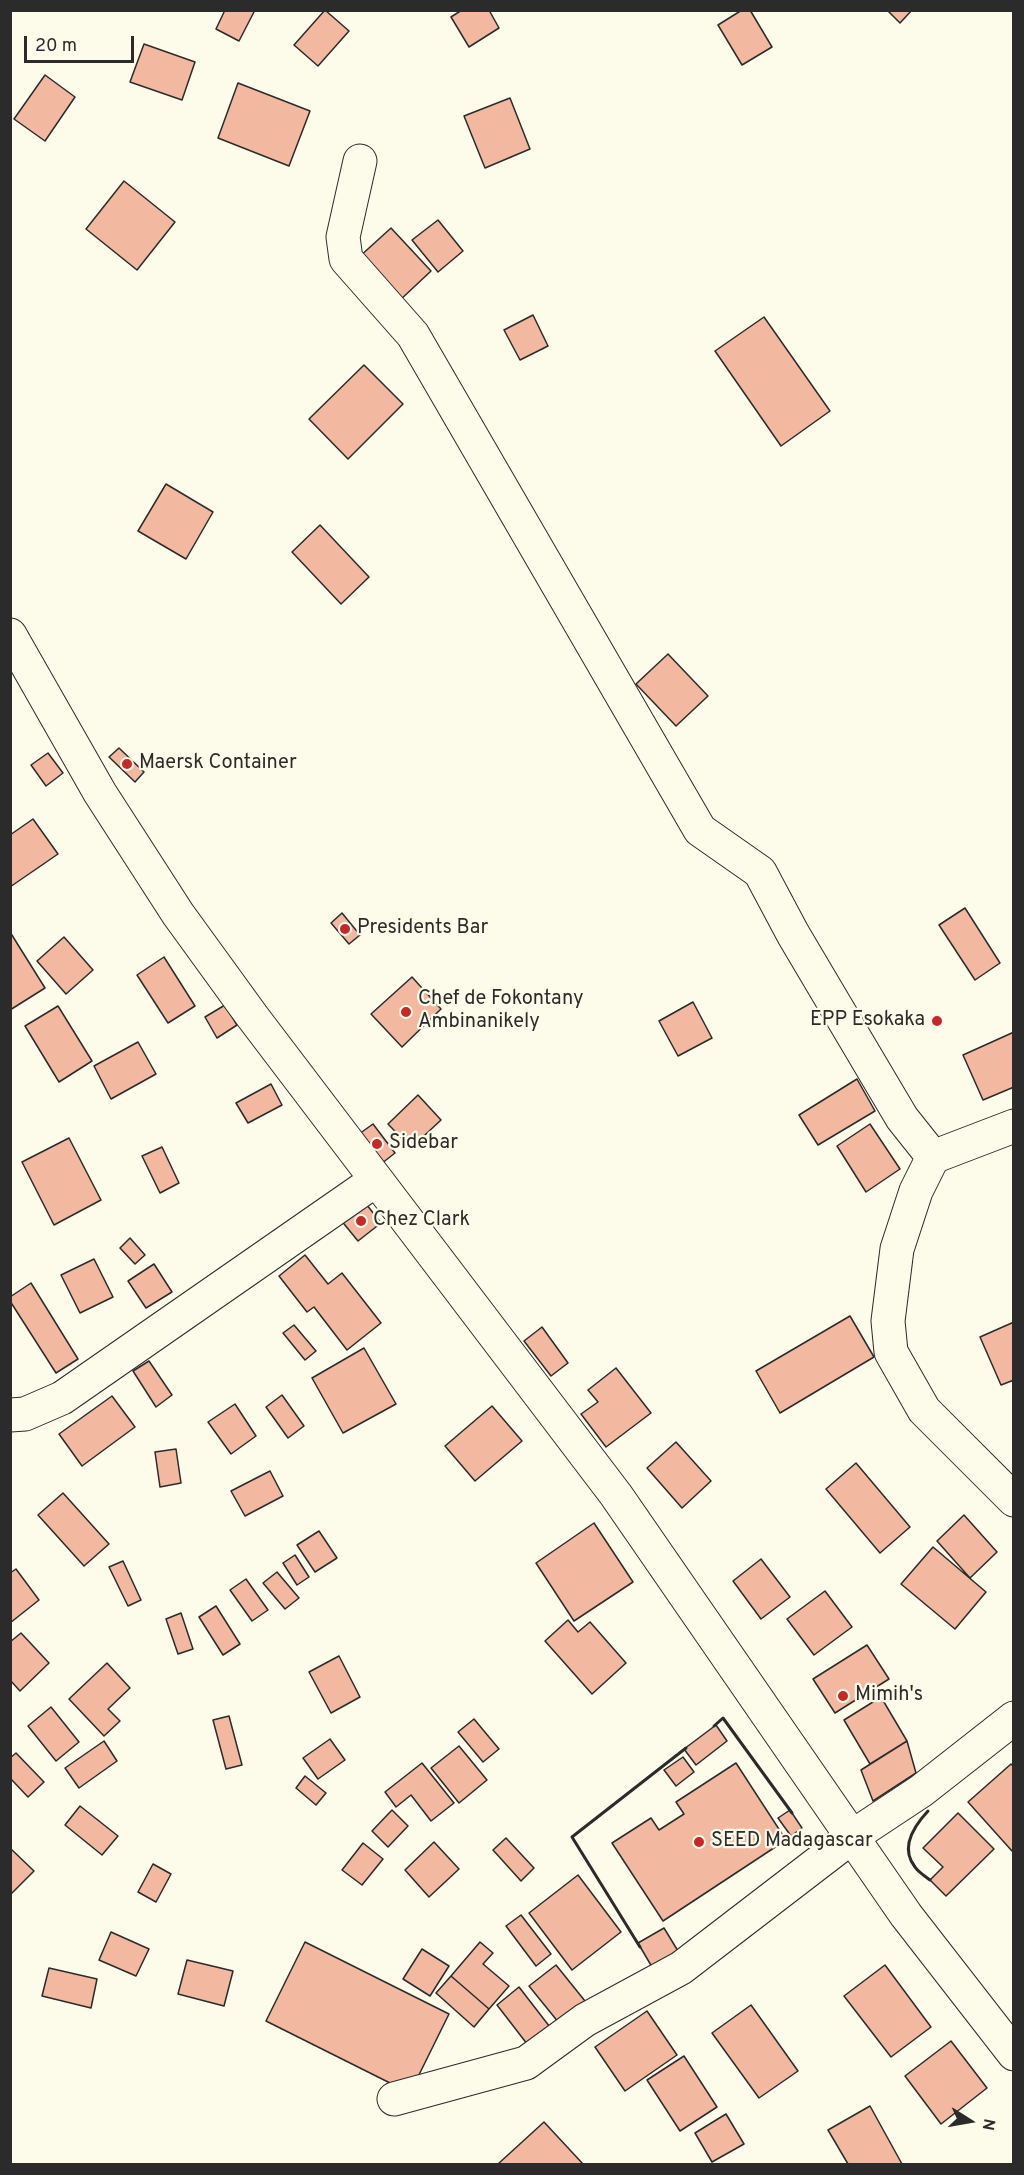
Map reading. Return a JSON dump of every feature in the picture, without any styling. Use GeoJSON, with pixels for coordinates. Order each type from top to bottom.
{"type":"FeatureCollection","features":[{"type":"Feature","properties":{"kind":"street"},"geometry":{"type":"LineString","coordinates":[[360,160],[343,237],[346,259],[413,335],[700,830],[760,872],[903,1118],[933,1157]]}},
{"type":"Feature","properties":{"kind":"street"},"geometry":{"type":"LineString","coordinates":[[10,635],[100,793],[177,915],[616,1495],[906,1915],[1014,2054]]}},
{"type":"Feature","properties":{"kind":"street"},"geometry":{"type":"LineString","coordinates":[[1014,1126],[933,1157],[916,1191],[897,1249],[888,1321],[891,1352],[924,1410],[1014,1500]]}},
{"type":"Feature","properties":{"kind":"street"},"geometry":{"type":"LineString","coordinates":[[10,1416],[25,1414],[62,1398],[376,1180]]}},
{"type":"Feature","properties":{"kind":"street"},"geometry":{"type":"LineString","coordinates":[[393,2099],[526,2063],[585,2020],[681,1968],[853,1836],[921,1791],[1014,1718]]}},
{"type":"Feature","properties":{"kind":"building"},"geometry":{"type":"Polygon","coordinates":[[[225,10],[255,10],[239,41],[216,29],[225,10]]]}},
{"type":"Feature","properties":{"kind":"building"},"geometry":{"type":"Polygon","coordinates":[[[325,10],[349,31],[318,66],[294,45],[325,10]]]}},
{"type":"Feature","properties":{"kind":"building"},"geometry":{"type":"Polygon","coordinates":[[[462,10],[489,10],[499,28],[469,47],[451,17],[462,10]]]}},
{"type":"Feature","properties":{"kind":"building"},"geometry":{"type":"Polygon","coordinates":[[[742,10],[750,10],[772,47],[742,65],[718,25],[742,10]]]}},
{"type":"Feature","properties":{"kind":"building"},"geometry":{"type":"Polygon","coordinates":[[[887,10],[912,10],[900,23],[887,10]]]}},
{"type":"Feature","properties":{"kind":"building"},"geometry":{"type":"Polygon","coordinates":[[[144,44],[195,62],[182,100],[130,82],[144,44]]]}},
{"type":"Feature","properties":{"kind":"building"},"geometry":{"type":"Polygon","coordinates":[[[45,75],[75,97],[45,141],[14,119],[45,75]]]}},
{"type":"Feature","properties":{"kind":"building"},"geometry":{"type":"Polygon","coordinates":[[[238,83],[310,111],[289,166],[218,138],[238,83]]]}},
{"type":"Feature","properties":{"kind":"building"},"geometry":{"type":"Polygon","coordinates":[[[510,98],[530,149],[485,168],[464,116],[510,98]]]}},
{"type":"Feature","properties":{"kind":"building"},"geometry":{"type":"Polygon","coordinates":[[[124,181],[175,222],[137,270],[86,229],[124,181]]]}},
{"type":"Feature","properties":{"kind":"building"},"geometry":{"type":"Polygon","coordinates":[[[438,220],[463,251],[438,272],[412,240],[438,220]]]}},
{"type":"Feature","properties":{"kind":"building"},"geometry":{"type":"Polygon","coordinates":[[[391,228],[431,271],[398,302],[358,258],[391,228]]]}},
{"type":"Feature","properties":{"kind":"building"},"geometry":{"type":"Polygon","coordinates":[[[533,315],[548,346],[520,360],[504,330],[533,315]]]}},
{"type":"Feature","properties":{"kind":"building"},"geometry":{"type":"Polygon","coordinates":[[[764,317],[830,411],[781,446],[715,351],[764,317]]]}},
{"type":"Feature","properties":{"kind":"building"},"geometry":{"type":"Polygon","coordinates":[[[364,365],[403,404],[348,459],[309,419],[364,365]]]}},
{"type":"Feature","properties":{"kind":"building"},"geometry":{"type":"Polygon","coordinates":[[[166,484],[213,512],[186,559],[138,531],[166,484]]]}},
{"type":"Feature","properties":{"kind":"building"},"geometry":{"type":"Polygon","coordinates":[[[320,525],[369,577],[341,604],[292,552],[320,525]]]}},
{"type":"Feature","properties":{"kind":"building"},"geometry":{"type":"Polygon","coordinates":[[[668,654],[708,696],[676,726],[636,684],[668,654]]]}},
{"type":"Feature","properties":{"kind":"building","name":"Maersk Container"},"geometry":{"type":"Polygon","coordinates":[[[119,748],[144,772],[135,782],[109,757],[119,748]]]}},
{"type":"Feature","properties":{"kind":"building"},"geometry":{"type":"Polygon","coordinates":[[[48,753],[63,773],[46,786],[31,765],[48,753]]]}},
{"type":"Feature","properties":{"kind":"building"},"geometry":{"type":"Polygon","coordinates":[[[33,819],[58,854],[10,887],[10,835],[33,819]]]}},
{"type":"Feature","properties":{"kind":"building"},"geometry":{"type":"Polygon","coordinates":[[[965,908],[1000,963],[975,980],[939,925],[965,908]]]}},
{"type":"Feature","properties":{"kind":"building","name":"Presidents Bar"},"geometry":{"type":"Polygon","coordinates":[[[342,913],[360,935],[349,944],[331,923],[342,913]]]}},
{"type":"Feature","properties":{"kind":"building"},"geometry":{"type":"Polygon","coordinates":[[[10,932],[45,988],[10,1010],[10,932]]]}},
{"type":"Feature","properties":{"kind":"building"},"geometry":{"type":"Polygon","coordinates":[[[64,937],[93,970],[66,994],[37,961],[64,937]]]}},
{"type":"Feature","properties":{"kind":"building"},"geometry":{"type":"Polygon","coordinates":[[[164,957],[195,1006],[168,1023],[137,975],[164,957]]]}},
{"type":"Feature","properties":{"kind":"building","name":"Chef de Fokontany Ambinanikely"},"geometry":{"type":"Polygon","coordinates":[[[412,977],[441,1009],[402,1047],[371,1014],[412,977]]]}},
{"type":"Feature","properties":{"kind":"building"},"geometry":{"type":"Polygon","coordinates":[[[693,1002],[712,1038],[678,1056],[659,1021],[693,1002]]]}},
{"type":"Feature","properties":{"kind":"building"},"geometry":{"type":"Polygon","coordinates":[[[225,1005],[237,1025],[217,1038],[205,1017],[225,1005]]]}},
{"type":"Feature","properties":{"kind":"building"},"geometry":{"type":"Polygon","coordinates":[[[58,1006],[92,1061],[59,1082],[25,1026],[58,1006]]]}},
{"type":"Feature","properties":{"kind":"building"},"geometry":{"type":"Polygon","coordinates":[[[1014,1032],[1014,1087],[983,1100],[963,1055],[1014,1032]]]}},
{"type":"Feature","properties":{"kind":"building"},"geometry":{"type":"Polygon","coordinates":[[[138,1042],[156,1074],[111,1099],[94,1066],[138,1042]]]}},
{"type":"Feature","properties":{"kind":"building"},"geometry":{"type":"Polygon","coordinates":[[[857,1079],[875,1111],[818,1145],[799,1115],[857,1079]]]}},
{"type":"Feature","properties":{"kind":"building"},"geometry":{"type":"Polygon","coordinates":[[[271,1084],[282,1105],[248,1123],[236,1103],[271,1084]]]}},
{"type":"Feature","properties":{"kind":"building"},"geometry":{"type":"Polygon","coordinates":[[[418,1095],[441,1120],[411,1148],[388,1124],[418,1095]]]}},
{"type":"Feature","properties":{"kind":"building","name":"Sidebar"},"geometry":{"type":"Polygon","coordinates":[[[373,1124],[395,1153],[381,1164],[359,1134],[373,1124]]]}},
{"type":"Feature","properties":{"kind":"building"},"geometry":{"type":"Polygon","coordinates":[[[870,1124],[900,1169],[866,1192],[837,1146],[870,1124]]]}},
{"type":"Feature","properties":{"kind":"building"},"geometry":{"type":"Polygon","coordinates":[[[69,1138],[101,1200],[54,1225],[22,1162],[69,1138]]]}},
{"type":"Feature","properties":{"kind":"building"},"geometry":{"type":"Polygon","coordinates":[[[162,1147],[179,1183],[160,1193],[142,1156],[162,1147]]]}},
{"type":"Feature","properties":{"kind":"building","name":"Chez Clark"},"geometry":{"type":"Polygon","coordinates":[[[363,1200],[381,1223],[358,1241],[340,1219],[363,1200]]]}},
{"type":"Feature","properties":{"kind":"building"},"geometry":{"type":"Polygon","coordinates":[[[130,1238],[145,1255],[135,1264],[120,1248],[130,1238]]]}},
{"type":"Feature","properties":{"kind":"building"},"geometry":{"type":"Polygon","coordinates":[[[305,1255],[328,1284],[342,1273],[381,1323],[347,1350],[314,1307],[307,1312],[279,1276],[305,1255]]]}},
{"type":"Feature","properties":{"kind":"building"},"geometry":{"type":"Polygon","coordinates":[[[94,1259],[113,1297],[80,1313],[61,1275],[94,1259]]]}},
{"type":"Feature","properties":{"kind":"building"},"geometry":{"type":"Polygon","coordinates":[[[154,1264],[172,1292],[146,1308],[128,1281],[154,1264]]]}},
{"type":"Feature","properties":{"kind":"building"},"geometry":{"type":"Polygon","coordinates":[[[31,1283],[78,1359],[56,1373],[10,1301],[10,1297],[31,1283]]]}},
{"type":"Feature","properties":{"kind":"building"},"geometry":{"type":"Polygon","coordinates":[[[850,1316],[874,1357],[780,1413],[756,1371],[850,1316]]]}},
{"type":"Feature","properties":{"kind":"building"},"geometry":{"type":"Polygon","coordinates":[[[1014,1322],[1014,1380],[1001,1385],[980,1337],[1014,1322]]]}},
{"type":"Feature","properties":{"kind":"building"},"geometry":{"type":"Polygon","coordinates":[[[294,1325],[316,1351],[305,1360],[283,1333],[294,1325]]]}},
{"type":"Feature","properties":{"kind":"building"},"geometry":{"type":"Polygon","coordinates":[[[542,1327],[568,1363],[551,1376],[524,1341],[542,1327]]]}},
{"type":"Feature","properties":{"kind":"building"},"geometry":{"type":"Polygon","coordinates":[[[364,1348],[396,1404],[343,1433],[312,1378],[364,1348]]]}},
{"type":"Feature","properties":{"kind":"building"},"geometry":{"type":"Polygon","coordinates":[[[149,1361],[172,1395],[156,1407],[133,1371],[149,1361]]]}},
{"type":"Feature","properties":{"kind":"building"},"geometry":{"type":"Polygon","coordinates":[[[616,1368],[651,1413],[606,1447],[581,1414],[598,1402],[588,1390],[616,1368]]]}},
{"type":"Feature","properties":{"kind":"building"},"geometry":{"type":"Polygon","coordinates":[[[282,1395],[304,1426],[288,1438],[266,1407],[282,1395]]]}},
{"type":"Feature","properties":{"kind":"building"},"geometry":{"type":"Polygon","coordinates":[[[112,1396],[135,1427],[82,1466],[59,1434],[112,1396]]]}},
{"type":"Feature","properties":{"kind":"building"},"geometry":{"type":"Polygon","coordinates":[[[235,1404],[256,1436],[231,1454],[208,1422],[235,1404]]]}},
{"type":"Feature","properties":{"kind":"building"},"geometry":{"type":"Polygon","coordinates":[[[492,1406],[522,1441],[475,1481],[445,1446],[492,1406]]]}},
{"type":"Feature","properties":{"kind":"building"},"geometry":{"type":"Polygon","coordinates":[[[676,1442],[711,1481],[682,1508],[647,1468],[676,1442]]]}},
{"type":"Feature","properties":{"kind":"building"},"geometry":{"type":"Polygon","coordinates":[[[176,1449],[181,1483],[160,1487],[155,1452],[176,1449]]]}},
{"type":"Feature","properties":{"kind":"building"},"geometry":{"type":"Polygon","coordinates":[[[856,1463],[910,1527],[880,1553],[826,1489],[856,1463]]]}},
{"type":"Feature","properties":{"kind":"building"},"geometry":{"type":"Polygon","coordinates":[[[270,1471],[283,1496],[245,1516],[231,1491],[270,1471]]]}},
{"type":"Feature","properties":{"kind":"building"},"geometry":{"type":"Polygon","coordinates":[[[63,1493],[109,1544],[84,1566],[38,1515],[63,1493]]]}},
{"type":"Feature","properties":{"kind":"building"},"geometry":{"type":"Polygon","coordinates":[[[964,1515],[997,1552],[970,1578],[937,1541],[964,1515]]]}},
{"type":"Feature","properties":{"kind":"building"},"geometry":{"type":"Polygon","coordinates":[[[594,1523],[633,1582],[574,1621],[536,1563],[594,1523]]]}},
{"type":"Feature","properties":{"kind":"building"},"geometry":{"type":"Polygon","coordinates":[[[319,1531],[337,1558],[315,1572],[297,1545],[319,1531]]]}},
{"type":"Feature","properties":{"kind":"building"},"geometry":{"type":"Polygon","coordinates":[[[933,1547],[986,1592],[955,1629],[901,1584],[933,1547]]]}},
{"type":"Feature","properties":{"kind":"building"},"geometry":{"type":"Polygon","coordinates":[[[295,1555],[309,1577],[297,1585],[283,1563],[295,1555]]]}},
{"type":"Feature","properties":{"kind":"building"},"geometry":{"type":"Polygon","coordinates":[[[761,1559],[790,1597],[761,1619],[733,1581],[761,1559]]]}},
{"type":"Feature","properties":{"kind":"building"},"geometry":{"type":"Polygon","coordinates":[[[123,1561],[141,1600],[128,1606],[109,1567],[123,1561]]]}},
{"type":"Feature","properties":{"kind":"building"},"geometry":{"type":"Polygon","coordinates":[[[16,1569],[39,1600],[10,1623],[10,1573],[16,1569]]]}},
{"type":"Feature","properties":{"kind":"building"},"geometry":{"type":"Polygon","coordinates":[[[277,1572],[299,1598],[285,1609],[263,1583],[277,1572]]]}},
{"type":"Feature","properties":{"kind":"building"},"geometry":{"type":"Polygon","coordinates":[[[246,1579],[268,1610],[252,1621],[230,1590],[246,1579]]]}},
{"type":"Feature","properties":{"kind":"building"},"geometry":{"type":"Polygon","coordinates":[[[825,1591],[852,1627],[814,1655],[787,1619],[825,1591]]]}},
{"type":"Feature","properties":{"kind":"building"},"geometry":{"type":"Polygon","coordinates":[[[216,1606],[240,1644],[223,1655],[199,1617],[216,1606]]]}},
{"type":"Feature","properties":{"kind":"building"},"geometry":{"type":"Polygon","coordinates":[[[181,1613],[193,1649],[178,1654],[166,1619],[181,1613]]]}},
{"type":"Feature","properties":{"kind":"building"},"geometry":{"type":"Polygon","coordinates":[[[568,1620],[578,1632],[590,1622],[626,1663],[592,1694],[545,1641],[568,1620]]]}},
{"type":"Feature","properties":{"kind":"building"},"geometry":{"type":"Polygon","coordinates":[[[21,1633],[49,1663],[20,1691],[10,1680],[10,1642],[21,1633]]]}},
{"type":"Feature","properties":{"kind":"building","name":"Mimih's"},"geometry":{"type":"Polygon","coordinates":[[[867,1645],[889,1679],[835,1713],[813,1679],[867,1645]]]}},
{"type":"Feature","properties":{"kind":"building"},"geometry":{"type":"Polygon","coordinates":[[[339,1656],[360,1697],[331,1713],[309,1672],[339,1656]]]}},
{"type":"Feature","properties":{"kind":"building"},"geometry":{"type":"Polygon","coordinates":[[[107,1663],[130,1688],[108,1709],[120,1721],[104,1736],[69,1699],[107,1663]]]}},
{"type":"Feature","properties":{"kind":"building"},"geometry":{"type":"Polygon","coordinates":[[[881,1697],[907,1741],[870,1764],[844,1720],[881,1697]]]}},
{"type":"Feature","properties":{"kind":"building"},"geometry":{"type":"Polygon","coordinates":[[[51,1707],[79,1742],[56,1761],[28,1726],[51,1707]]]}},
{"type":"Feature","properties":{"kind":"building"},"geometry":{"type":"Polygon","coordinates":[[[229,1716],[242,1765],[226,1769],[213,1720],[229,1716]]]}},
{"type":"Feature","properties":{"kind":"building"},"geometry":{"type":"Polygon","coordinates":[[[474,1719],[499,1749],[483,1762],[458,1732],[474,1719]]]}},
{"type":"Feature","properties":{"kind":"building"},"geometry":{"type":"Polygon","coordinates":[[[716,1725],[727,1741],[696,1765],[684,1749],[716,1725]]]}},
{"type":"Feature","properties":{"kind":"building"},"geometry":{"type":"Polygon","coordinates":[[[330,1739],[345,1760],[318,1779],[303,1758],[330,1739]]]}},
{"type":"Feature","properties":{"kind":"building"},"geometry":{"type":"Polygon","coordinates":[[[104,1741],[117,1761],[79,1788],[65,1768],[104,1741]]]}},
{"type":"Feature","properties":{"kind":"building"},"geometry":{"type":"Polygon","coordinates":[[[907,1741],[916,1773],[873,1801],[861,1770],[907,1741]]]}},
{"type":"Feature","properties":{"kind":"building"},"geometry":{"type":"Polygon","coordinates":[[[459,1746],[487,1780],[459,1803],[431,1768],[459,1746]]]}},
{"type":"Feature","properties":{"kind":"building"},"geometry":{"type":"Polygon","coordinates":[[[16,1753],[44,1782],[28,1797],[10,1778],[10,1758],[16,1753]]]}},
{"type":"Feature","properties":{"kind":"building"},"geometry":{"type":"Polygon","coordinates":[[[683,1757],[694,1772],[676,1786],[664,1770],[683,1757]]]}},
{"type":"Feature","properties":{"kind":"building"},"geometry":{"type":"Polygon","coordinates":[[[422,1763],[454,1803],[431,1821],[411,1795],[396,1807],[385,1792],[422,1763]]]}},
{"type":"Feature","properties":{"kind":"building","name":"SEED Madagascar"},"geometry":{"type":"Polygon","coordinates":[[[736,1763],[786,1840],[663,1921],[612,1843],[651,1818],[659,1830],[684,1814],[676,1802],[736,1763]]]}},
{"type":"Feature","properties":{"kind":"building"},"geometry":{"type":"Polygon","coordinates":[[[1011,1764],[1014,1767],[1014,1849],[1012,1851],[968,1802],[1011,1764]]]}},
{"type":"Feature","properties":{"kind":"building"},"geometry":{"type":"Polygon","coordinates":[[[305,1776],[326,1793],[316,1805],[296,1788],[305,1776]]]}},
{"type":"Feature","properties":{"kind":"building"},"geometry":{"type":"Polygon","coordinates":[[[80,1806],[118,1836],[102,1855],[65,1825],[80,1806]]]}},
{"type":"Feature","properties":{"kind":"building"},"geometry":{"type":"Polygon","coordinates":[[[392,1810],[408,1826],[388,1847],[372,1831],[392,1810]]]}},
{"type":"Feature","properties":{"kind":"building"},"geometry":{"type":"Polygon","coordinates":[[[790,1810],[802,1828],[791,1836],[778,1818],[790,1810]]]}},
{"type":"Feature","properties":{"kind":"building"},"geometry":{"type":"Polygon","coordinates":[[[958,1813],[994,1849],[946,1896],[930,1880],[943,1867],[923,1848],[958,1813]]]}},
{"type":"Feature","properties":{"kind":"building"},"geometry":{"type":"Polygon","coordinates":[[[506,1838],[534,1868],[521,1881],[493,1850],[506,1838]]]}},
{"type":"Feature","properties":{"kind":"building"},"geometry":{"type":"Polygon","coordinates":[[[434,1842],[459,1869],[429,1897],[405,1870],[434,1842]]]}},
{"type":"Feature","properties":{"kind":"building"},"geometry":{"type":"Polygon","coordinates":[[[363,1843],[383,1859],[362,1885],[342,1870],[363,1843]]]}},
{"type":"Feature","properties":{"kind":"building"},"geometry":{"type":"Polygon","coordinates":[[[10,1849],[34,1871],[10,1895],[10,1849]]]}},
{"type":"Feature","properties":{"kind":"building"},"geometry":{"type":"Polygon","coordinates":[[[153,1864],[171,1874],[156,1902],[138,1892],[153,1864]]]}},
{"type":"Feature","properties":{"kind":"building"},"geometry":{"type":"Polygon","coordinates":[[[578,1875],[621,1932],[572,1970],[529,1913],[578,1875]]]}},
{"type":"Feature","properties":{"kind":"building"},"geometry":{"type":"Polygon","coordinates":[[[521,1915],[551,1954],[536,1966],[506,1926],[521,1915]]]}},
{"type":"Feature","properties":{"kind":"building"},"geometry":{"type":"Polygon","coordinates":[[[664,1928],[678,1951],[652,1967],[638,1943],[664,1928]]]}},
{"type":"Feature","properties":{"kind":"building"},"geometry":{"type":"Polygon","coordinates":[[[111,1932],[149,1949],[136,1976],[99,1960],[111,1932]]]}},
{"type":"Feature","properties":{"kind":"building"},"geometry":{"type":"Polygon","coordinates":[[[305,1942],[449,2014],[410,2093],[266,2021],[305,1942]]]}},
{"type":"Feature","properties":{"kind":"building"},"geometry":{"type":"Polygon","coordinates":[[[480,1942],[493,1953],[483,1964],[509,1986],[489,2009],[451,1976],[480,1942]]]}},
{"type":"Feature","properties":{"kind":"building"},"geometry":{"type":"Polygon","coordinates":[[[422,1949],[449,1966],[430,1996],[403,1979],[422,1949]]]}},
{"type":"Feature","properties":{"kind":"building"},"geometry":{"type":"Polygon","coordinates":[[[187,1960],[233,1971],[224,2006],[178,1994],[187,1960]]]}},
{"type":"Feature","properties":{"kind":"building"},"geometry":{"type":"Polygon","coordinates":[[[556,1965],[585,2001],[559,2023],[529,1986],[556,1965]]]}},
{"type":"Feature","properties":{"kind":"building"},"geometry":{"type":"Polygon","coordinates":[[[885,1965],[931,2027],[891,2057],[844,1996],[885,1965]]]}},
{"type":"Feature","properties":{"kind":"building"},"geometry":{"type":"Polygon","coordinates":[[[49,1968],[97,1979],[91,2008],[42,1996],[49,1968]]]}},
{"type":"Feature","properties":{"kind":"building"},"geometry":{"type":"Polygon","coordinates":[[[451,1976],[489,2009],[474,2027],[436,1993],[451,1976]]]}},
{"type":"Feature","properties":{"kind":"building"},"geometry":{"type":"Polygon","coordinates":[[[519,1987],[553,2031],[531,2049],[497,2005],[519,1987]]]}},
{"type":"Feature","properties":{"kind":"building"},"geometry":{"type":"Polygon","coordinates":[[[751,2005],[798,2071],[759,2098],[712,2033],[751,2005]]]}},
{"type":"Feature","properties":{"kind":"building"},"geometry":{"type":"Polygon","coordinates":[[[647,2011],[677,2055],[625,2091],[595,2047],[647,2011]]]}},
{"type":"Feature","properties":{"kind":"building"},"geometry":{"type":"Polygon","coordinates":[[[951,2041],[987,2088],[941,2124],[905,2076],[951,2041]]]}},
{"type":"Feature","properties":{"kind":"building"},"geometry":{"type":"Polygon","coordinates":[[[684,2056],[717,2107],[680,2131],[647,2080],[684,2056]]]}},
{"type":"Feature","properties":{"kind":"building"},"geometry":{"type":"Polygon","coordinates":[[[870,2106],[902,2164],[848,2164],[828,2130],[870,2106]]]}},
{"type":"Feature","properties":{"kind":"building"},"geometry":{"type":"Polygon","coordinates":[[[726,2114],[744,2144],[712,2162],[695,2133],[726,2114]]]}},
{"type":"Feature","properties":{"kind":"building"},"geometry":{"type":"Polygon","coordinates":[[[544,2122],[583,2164],[498,2164],[544,2122]]]}},
{"type":"Feature","properties":{"kind":"wall"},"geometry":{"type":"LineString","coordinates":[[714,1726],[723,1718],[792,1813]]}},
{"type":"Feature","properties":{"kind":"wall"},"geometry":{"type":"LineString","coordinates":[[640,1947],[572,1837],[686,1748]]}},
{"type":"Feature","properties":{"kind":"wall"},"geometry":{"type":"LineString","coordinates":[[928,1811],[914,1830],[909,1852],[916,1869],[930,1880]]}},
{"type":"Feature","properties":{"kind":"place","name":"Maersk Container"},"geometry":{"type":"Point","coordinates":[127,764]}},
{"type":"Feature","properties":{"kind":"place","name":"Presidents Bar"},"geometry":{"type":"Point","coordinates":[345,929]}},
{"type":"Feature","properties":{"kind":"place","name":"Chef de Fokontany Ambinanikely"},"geometry":{"type":"Point","coordinates":[406,1012]}},
{"type":"Feature","properties":{"kind":"place","name":"EPP Esokaka"},"geometry":{"type":"Point","coordinates":[937,1021]}},
{"type":"Feature","properties":{"kind":"place","name":"Sidebar"},"geometry":{"type":"Point","coordinates":[377,1144]}},
{"type":"Feature","properties":{"kind":"place","name":"Chez Clark"},"geometry":{"type":"Point","coordinates":[361,1221]}},
{"type":"Feature","properties":{"kind":"place","name":"Mimih's"},"geometry":{"type":"Point","coordinates":[843,1696]}},
{"type":"Feature","properties":{"kind":"place","name":"SEED Madagascar"},"geometry":{"type":"Point","coordinates":[699,1842]}}]}
